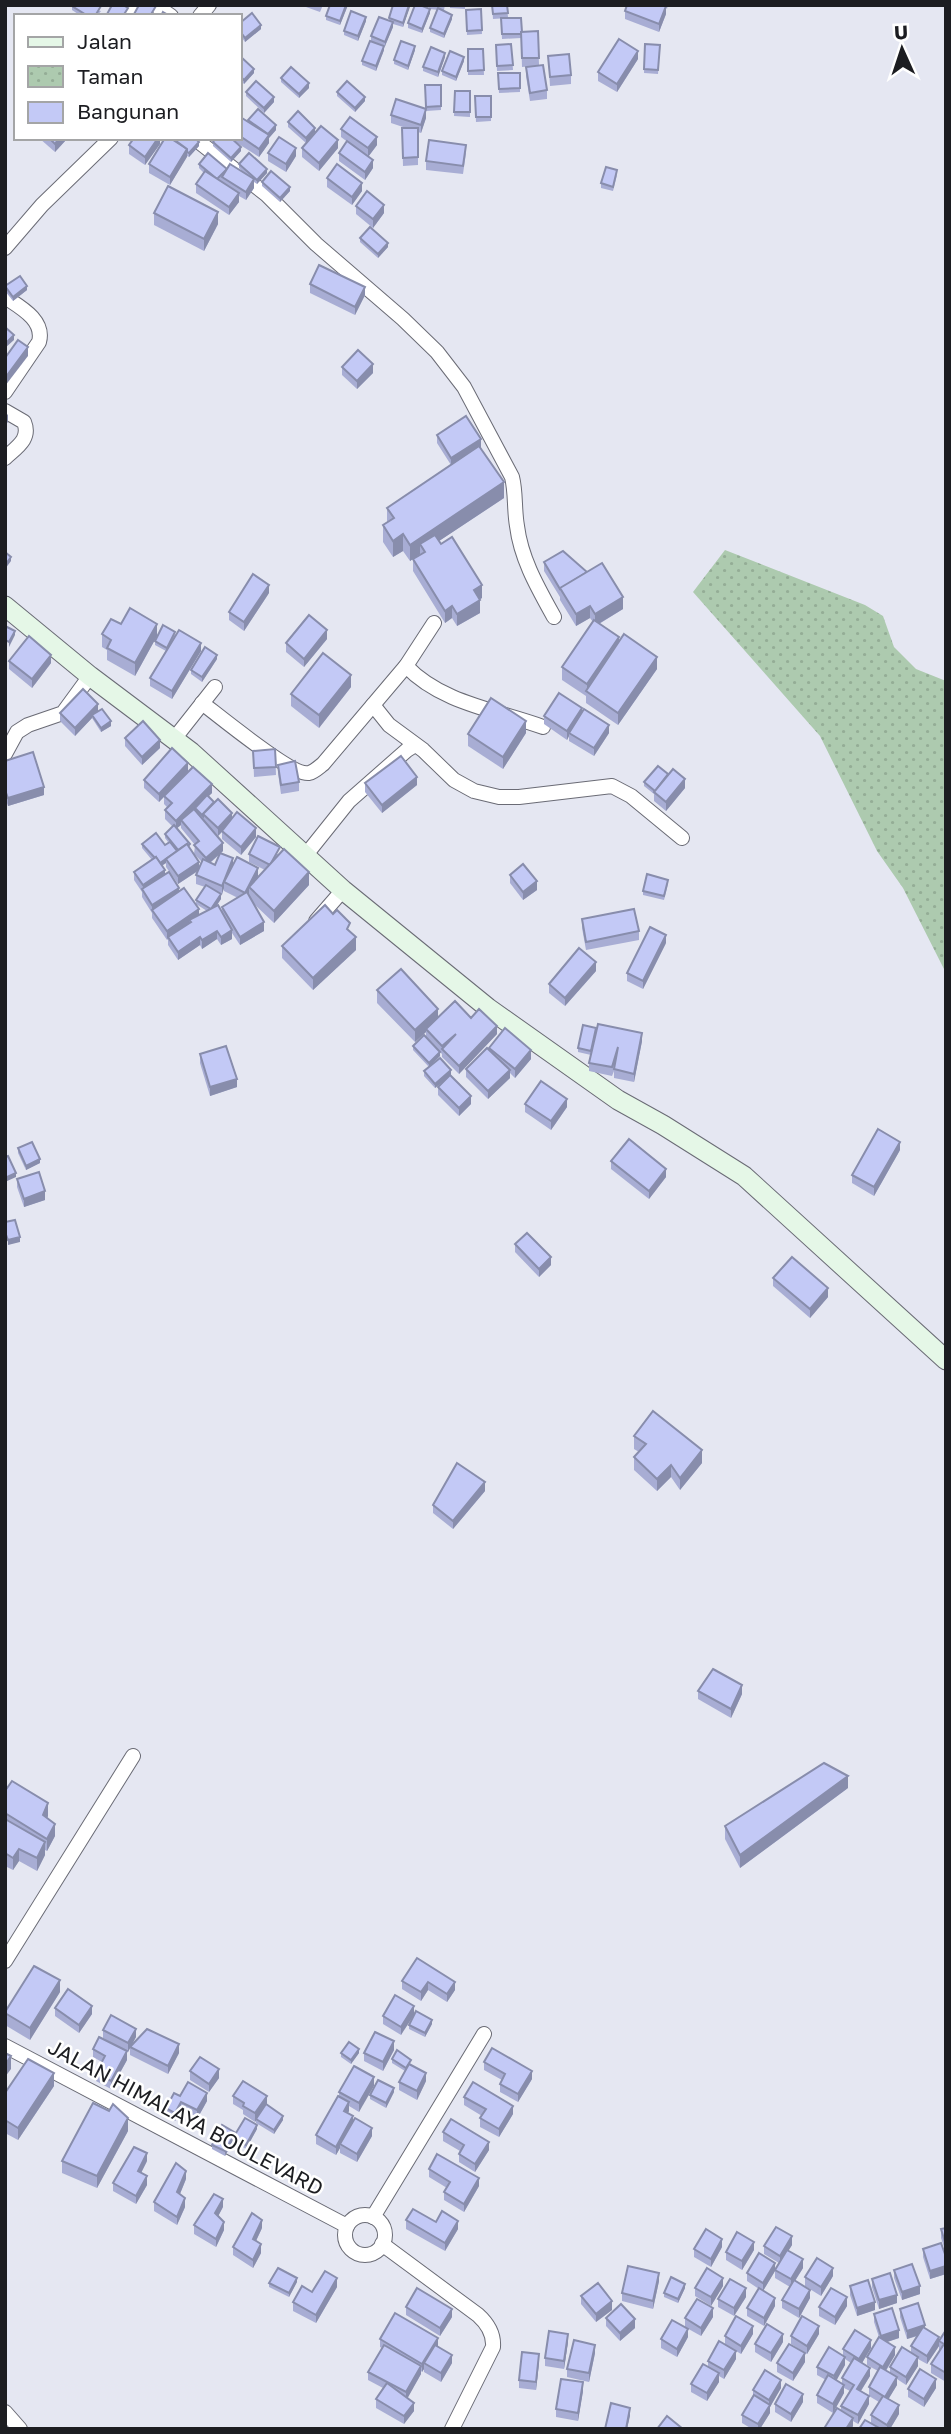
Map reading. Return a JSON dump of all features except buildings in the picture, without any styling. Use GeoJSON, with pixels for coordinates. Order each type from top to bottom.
{"type":"FeatureCollection","features":[{"type":"Feature","properties":{"kind":"street"},"geometry":{"type":"LineString","coordinates":[[124,5],[130,8],[136,5]]}},
{"type":"Feature","properties":{"kind":"street"},"geometry":{"type":"LineString","coordinates":[[5,248],[42,205],[109,140]]}},
{"type":"Feature","properties":{"kind":"street"},"geometry":{"type":"LineString","coordinates":[[197,140],[267,195],[316,244],[403,319],[452,370],[464,387],[512,477],[519,540],[533,579],[554,617]]}},
{"type":"Feature","properties":{"kind":"street"},"geometry":{"type":"LineString","coordinates":[[5,296],[33,319],[41,334],[39,342],[5,392]]}},
{"type":"Feature","properties":{"kind":"street"},"geometry":{"type":"LineString","coordinates":[[5,411],[24,422],[26,432],[24,440],[5,458]]}},
{"type":"Feature","properties":{"kind":"street"},"geometry":{"type":"LineString","coordinates":[[5,606],[90,676],[174,739],[343,890],[488,1007],[618,1100],[673,1131],[744,1177],[946,1360]]}},
{"type":"Feature","properties":{"kind":"street"},"geometry":{"type":"LineString","coordinates":[[202,703],[284,763],[306,774],[323,764],[406,666],[434,623]]}},
{"type":"Feature","properties":{"kind":"street"},"geometry":{"type":"LineString","coordinates":[[406,666],[418,679],[443,694],[543,727]]}},
{"type":"Feature","properties":{"kind":"street"},"geometry":{"type":"LineString","coordinates":[[5,754],[18,732],[28,725],[62,713],[90,676]]}},
{"type":"Feature","properties":{"kind":"street"},"geometry":{"type":"LineString","coordinates":[[174,739],[215,687]]}},
{"type":"Feature","properties":{"kind":"street"},"geometry":{"type":"LineString","coordinates":[[373,705],[389,725],[454,780],[486,794],[519,797],[604,787],[621,789],[682,838]]}},
{"type":"Feature","properties":{"kind":"street"},"geometry":{"type":"LineString","coordinates":[[305,856],[349,801],[415,745]]}},
{"type":"Feature","properties":{"kind":"street"},"geometry":{"type":"LineString","coordinates":[[304,932],[343,890]]}},
{"type":"Feature","properties":{"kind":"street"},"geometry":{"type":"LineString","coordinates":[[5,1961],[134,1756]]}},
{"type":"Feature","properties":{"kind":"street"},"geometry":{"type":"LineString","coordinates":[[373,2217],[484,2034]]}},
{"type":"Feature","properties":{"kind":"street","name":"JALAN HIMALAYA BOULEVARD"},"geometry":{"type":"LineString","coordinates":[[5,2046],[347,2226]]}},
{"type":"Feature","properties":{"kind":"street"},"geometry":{"type":"LineString","coordinates":[[359,2216],[373,2217],[384,2229],[382,2244],[370,2254],[355,2252],[346,2241],[347,2226],[359,2216]]}},
{"type":"Feature","properties":{"kind":"street"},"geometry":{"type":"LineString","coordinates":[[382,2244],[478,2315],[493,2336],[493,2347],[453,2429]]}},
{"type":"Feature","properties":{"kind":"street"},"geometry":{"type":"LineString","coordinates":[[5,2412],[20,2429]]}},
{"type":"Feature","properties":{"kind":"green space"},"geometry":{"type":"Polygon","coordinates":[[[725,550],[865,605],[883,616],[894,647],[916,669],[946,681],[946,973],[903,888],[877,851],[820,736],[693,592],[725,550]]]}}]}
